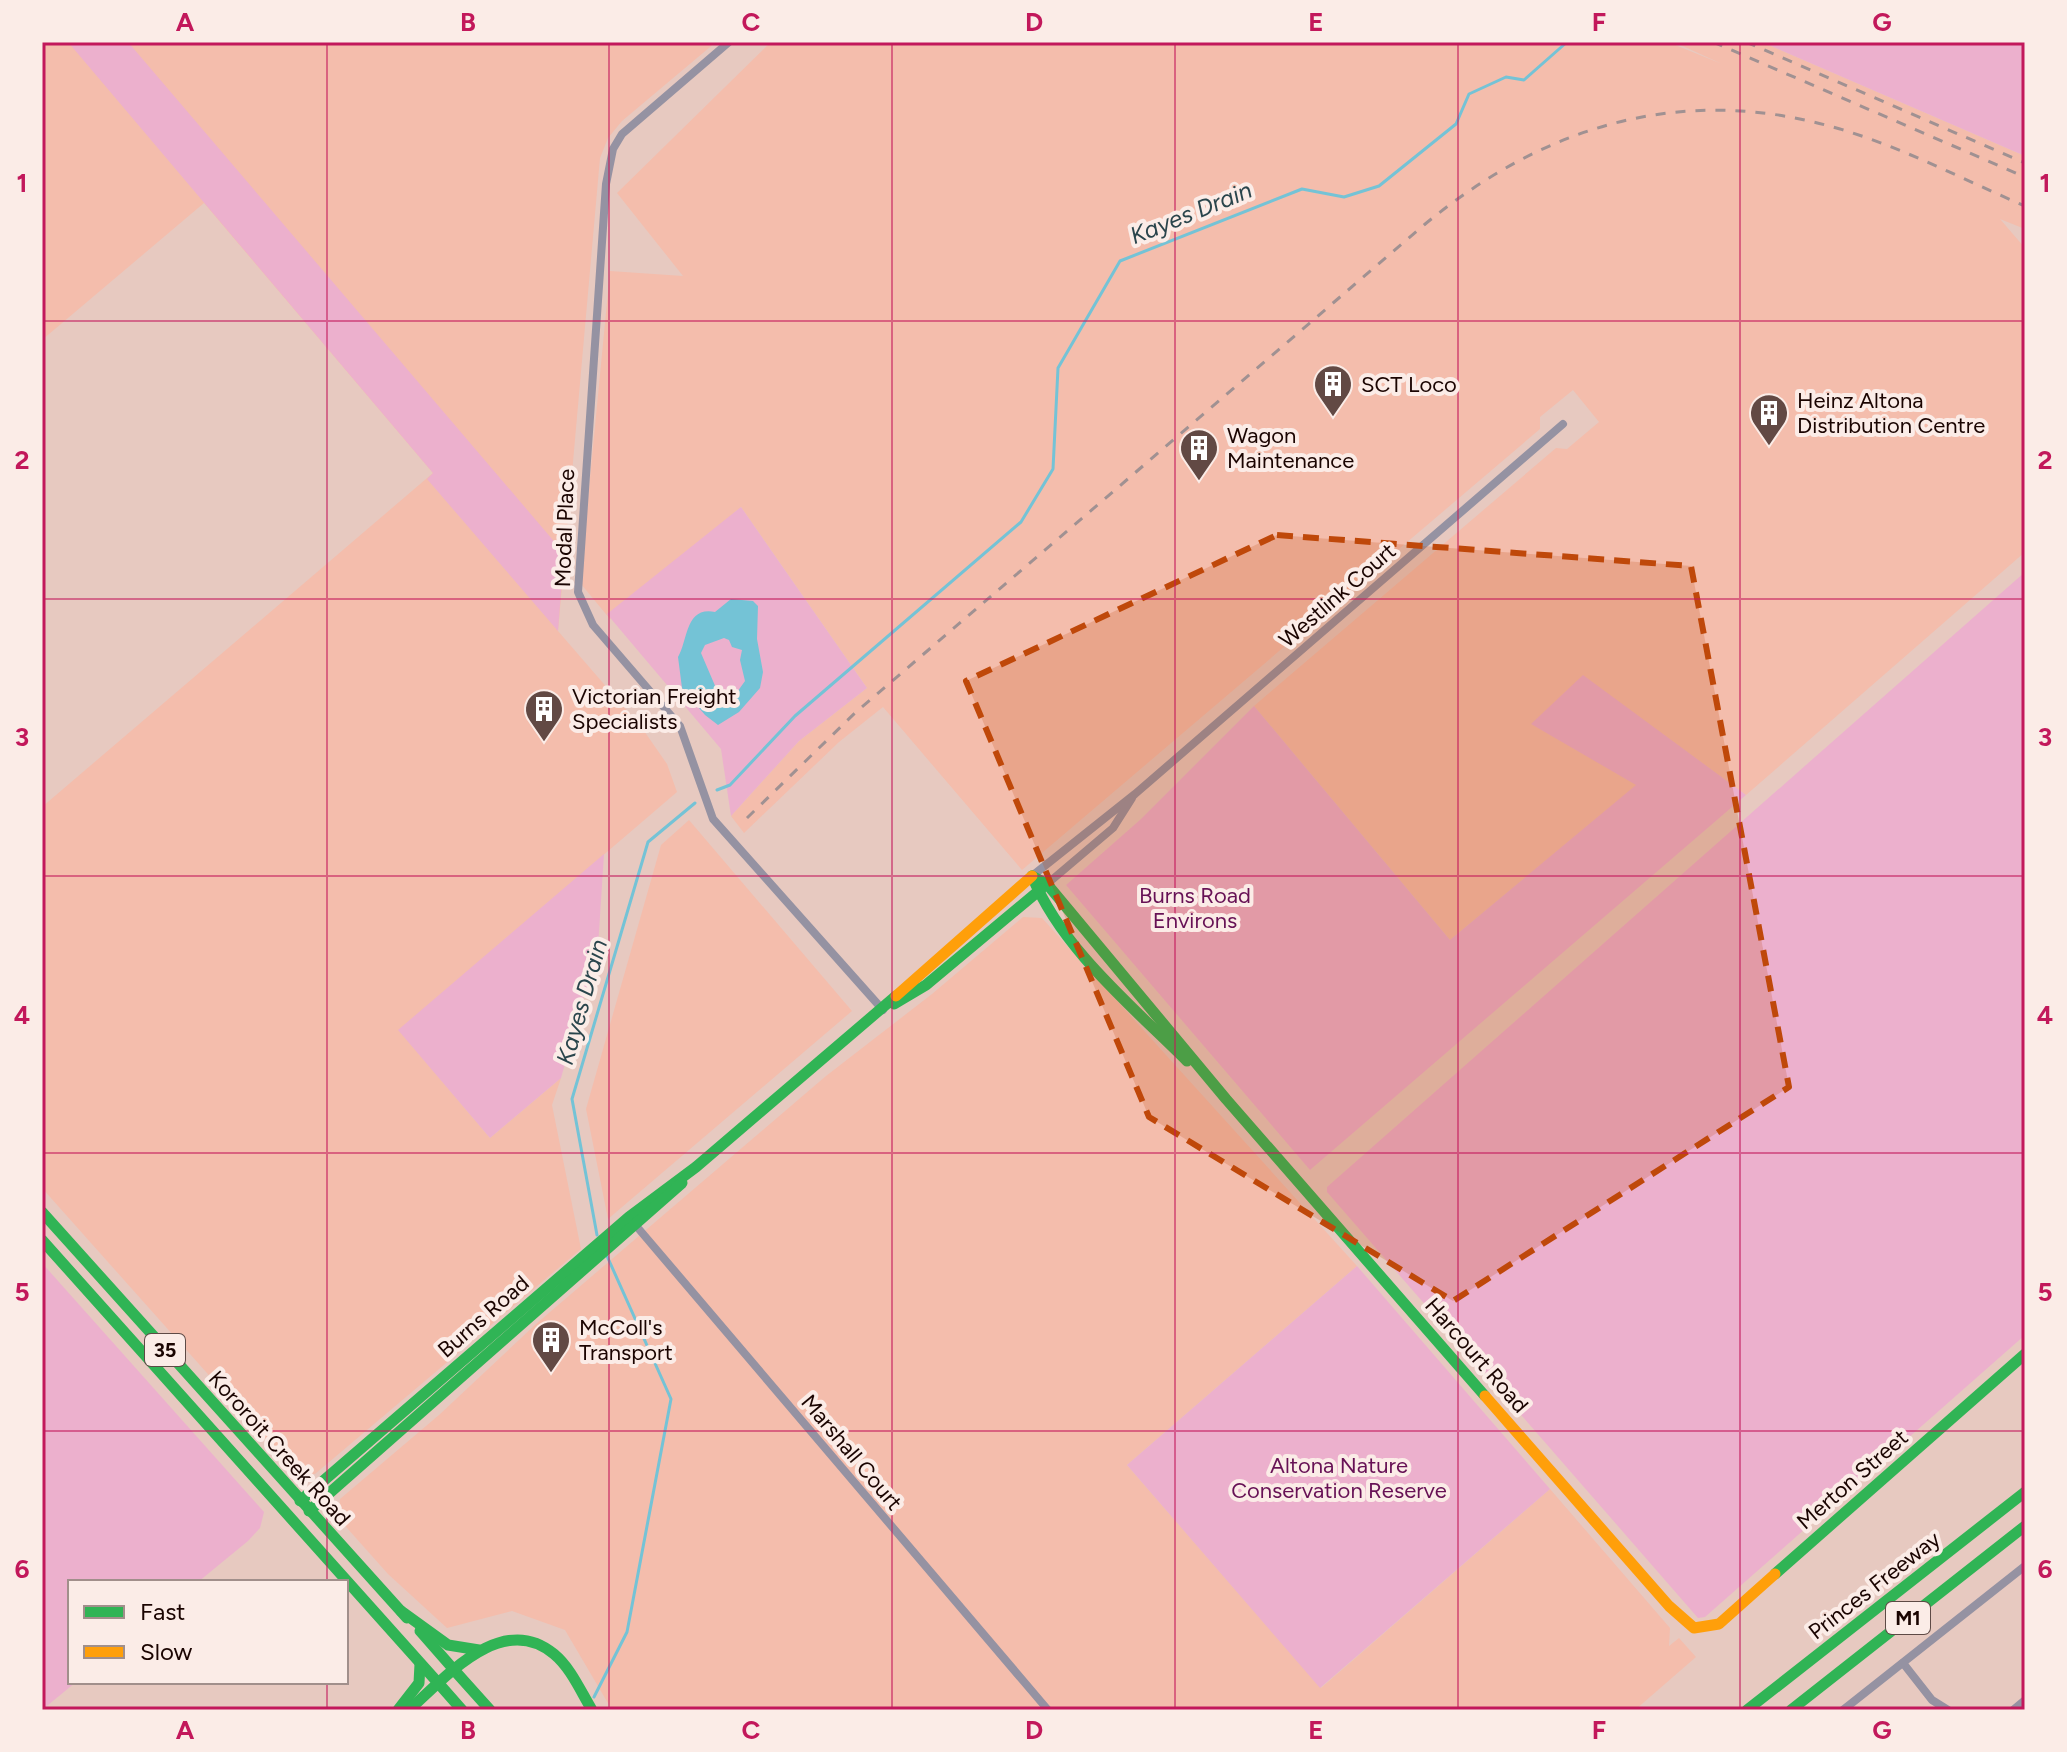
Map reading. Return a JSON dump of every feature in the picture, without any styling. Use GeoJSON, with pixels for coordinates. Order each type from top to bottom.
{"type":"FeatureCollection","features":[{"type":"Feature","properties":{"kind":"main road","name":"Burns Road"},"geometry":{"type":"LineString","coordinates":[[290,1518],[300,1501],[883,1010],[916,975],[1032,876]]}},
{"type":"Feature","properties":{"kind":"main road","name":"Harcourt Road"},"geometry":{"type":"LineString","coordinates":[[1032,876],[1047,884],[1226,1099],[1669,1606],[1685,1623],[1703,1629]]}},
{"type":"Feature","properties":{"kind":"main road","name":"Harcourt Road"},"geometry":{"type":"LineString","coordinates":[[1032,876],[1036,893],[1126,1000],[1226,1099]]}},
{"type":"Feature","properties":{"kind":"main road","name":"Burns Road"},"geometry":{"type":"LineString","coordinates":[[883,1010],[926,985],[1047,884]]}},
{"type":"Feature","properties":{"kind":"main road","name":"Kororoit Creek Road"},"geometry":{"type":"LineString","coordinates":[[42,1212],[490,1710]]}},
{"type":"Feature","properties":{"kind":"main road","name":"Kororoit Creek Road"},"geometry":{"type":"LineString","coordinates":[[42,1240],[345,1580]]}},
{"type":"Feature","properties":{"kind":"main road"},"geometry":{"type":"LineString","coordinates":[[95,1300],[109,1288]]}},
{"type":"Feature","properties":{"kind":"main road","name":"Burns Road"},"geometry":{"type":"LineString","coordinates":[[309,1511],[486,1347]]}},
{"type":"Feature","properties":{"kind":"main road","name":"Merton Street"},"geometry":{"type":"LineString","coordinates":[[1703,1629],[1719,1624],[2025,1354]]}},
{"type":"Feature","properties":{"kind":"main road"},"geometry":{"type":"LineString","coordinates":[[349,1460],[353,1473]]}},
{"type":"Feature","properties":{"kind":"main road","name":"Princes Freeway"},"geometry":{"type":"LineString","coordinates":[[1747,1710],[2025,1492]]}},
{"type":"Feature","properties":{"kind":"main road"},"geometry":{"type":"LineString","coordinates":[[290,1518],[309,1511]]}},
{"type":"Feature","properties":{"kind":"main road","name":"M1"},"geometry":{"type":"LineString","coordinates":[[1791,1710],[2025,1526]]}},
{"type":"Feature","properties":{"kind":"main road","name":"Kororoit Creek Road"},"geometry":{"type":"LineString","coordinates":[[348,1583],[462,1710]]}},
{"type":"Feature","properties":{"kind":"main road"},"geometry":{"type":"LineString","coordinates":[[401,1611],[446,1643],[466,1651],[508,1640],[543,1647],[569,1672],[592,1710]]}},
{"type":"Feature","properties":{"kind":"main road"},"geometry":{"type":"LineString","coordinates":[[409,1710],[479,1650]]}},
{"type":"Feature","properties":{"kind":"main road"},"geometry":{"type":"LineString","coordinates":[[398,1710],[419,1683],[420,1664]]}},
{"type":"Feature","properties":{"kind":"street","name":"Modal Place"},"geometry":{"type":"LineString","coordinates":[[729,42],[636,121],[613,149],[606,184],[578,592],[593,625],[680,726],[713,819],[883,1010]]}},
{"type":"Feature","properties":{"kind":"street","name":"Westlink Court"},"geometry":{"type":"LineString","coordinates":[[1032,876],[1135,794],[1563,424]]}},
{"type":"Feature","properties":{"kind":"street","name":"Westlink Court"},"geometry":{"type":"LineString","coordinates":[[1047,884],[1113,828],[1135,794]]}},
{"type":"Feature","properties":{"kind":"street","name":"Marshall Court"},"geometry":{"type":"LineString","coordinates":[[632,1222],[1048,1710]]}},
{"type":"Feature","properties":{"kind":"street"},"geometry":{"type":"LineString","coordinates":[[1843,1710],[2025,1566]]}},
{"type":"Feature","properties":{"kind":"street"},"geometry":{"type":"LineString","coordinates":[[1903,1663],[1932,1700],[1948,1710]]}},
{"type":"Feature","properties":{"kind":"street"},"geometry":{"type":"LineString","coordinates":[[2013,1710],[2025,1700]]}},
{"type":"Feature","properties":{"kind":"highlighted area"},"geometry":{"type":"Polygon","coordinates":[[[1277,535],[1691,566],[1789,1087],[1453,1301],[1149,1117],[966,681],[1277,535]]]}},
{"type":"Feature","properties":{"kind":"shaded area"},"geometry":{"type":"Polygon","coordinates":[[[42,42],[716,42],[622,121],[608,138],[600,158],[558,631],[642,728],[667,764],[677,792],[399,1030],[490,1138],[561,1078],[552,1105],[581,1249],[315,1474],[296,1473],[42,1188],[42,807],[433,473],[204,203],[42,340],[42,42]]]}},
{"type":"Feature","properties":{"kind":"shaded area"},"geometry":{"type":"Polygon","coordinates":[[[771,42],[1668,42],[1722,64],[1674,42],[1762,42],[2025,156],[2025,229],[2000,219],[2025,248],[2025,552],[1746,795],[1583,676],[1637,785],[1450,940],[1254,706],[1556,448],[1567,449],[1599,422],[1573,390],[1540,417],[1540,429],[1022,870],[883,707],[839,742],[744,833],[731,816],[799,741],[867,688],[741,507],[610,619],[581,584],[610,271],[683,276],[617,193],[771,42]]]}},
{"type":"Feature","properties":{"kind":"shaded area"},"geometry":{"type":"Polygon","coordinates":[[[689,820],[852,1011],[608,1219],[586,1109],[661,845],[689,820]]]}},
{"type":"Feature","properties":{"kind":"shaded area"},"geometry":{"type":"Polygon","coordinates":[[[1023,917],[1042,918],[1357,1266],[1127,1465],[1321,1688],[1550,1489],[1670,1628],[1669,1646],[1679,1638],[1696,1657],[1635,1710],[612,1710],[565,1630],[512,1611],[447,1628],[388,1574],[339,1519],[340,1499],[439,1415],[536,1324],[826,1076],[932,994],[1023,917]]]}},
{"type":"Feature","properties":{"kind":"green space"},"geometry":{"type":"Polygon","coordinates":[[[68,42],[128,42],[564,553],[558,631],[427,479],[433,473],[68,42]]]}},
{"type":"Feature","properties":{"kind":"green space"},"geometry":{"type":"Polygon","coordinates":[[[1762,42],[2025,42],[2025,156],[1762,42]]]}},
{"type":"Feature","properties":{"kind":"green space"},"geometry":{"type":"Polygon","coordinates":[[[741,507],[867,688],[799,741],[731,816],[721,749],[607,614],[741,507]]]}},
{"type":"Feature","properties":{"kind":"green space"},"geometry":{"type":"Polygon","coordinates":[[[2025,572],[2025,1335],[1705,1617],[1698,1618],[1327,1192],[1327,1187],[2025,572]]]}},
{"type":"Feature","properties":{"kind":"green space","name":"Burns Road Environs"},"geometry":{"type":"Polygon","coordinates":[[[1583,675],[1746,795],[1310,1170],[1066,885],[1141,819],[1254,706],[1450,940],[1636,785],[1531,724],[1583,675]]]}},
{"type":"Feature","properties":{"kind":"green space"},"geometry":{"type":"Polygon","coordinates":[[[604,854],[598,947],[561,1078],[490,1138],[398,1030],[604,854]]]}},
{"type":"Feature","properties":{"kind":"green space"},"geometry":{"type":"Polygon","coordinates":[[[42,1263],[264,1512],[260,1528],[248,1541],[200,1580],[68,1580],[68,1684],[74,1684],[42,1710],[42,1263]]]}},
{"type":"Feature","properties":{"kind":"green space","name":"Altona Nature Conservation Reserve"},"geometry":{"type":"Polygon","coordinates":[[[1357,1266],[1550,1489],[1320,1688],[1127,1465],[1357,1266]]]}},
{"type":"Feature","properties":{"kind":"water"},"geometry":{"type":"Polygon","coordinates":[[[731,599],[753,601],[758,606],[757,639],[763,672],[760,688],[739,712],[718,725],[682,688],[678,657],[693,619],[698,614],[715,612],[731,599]],[[724,638],[705,645],[701,653],[716,688],[730,697],[745,681],[740,660],[742,650],[732,647],[729,640],[724,638]]]}},
{"type":"Feature","properties":{"kind":"waterway","name":"Kayes Drain"},"geometry":{"type":"LineString","coordinates":[[717,790],[730,785],[795,716],[1021,522],[1053,469],[1058,368],[1120,261],[1302,189],[1344,197],[1379,186],[1456,124],[1469,94],[1506,77],[1524,80],[1567,42]]}},
{"type":"Feature","properties":{"kind":"waterway","name":"Kayes Drain"},"geometry":{"type":"LineString","coordinates":[[597,1235],[572,1099],[648,842],[695,803]]}},
{"type":"Feature","properties":{"kind":"waterway","name":"Kayes Drain"},"geometry":{"type":"LineString","coordinates":[[594,1697],[627,1632],[671,1399],[607,1256]]}},
{"type":"Feature","properties":{"kind":"railway"},"geometry":{"type":"LineString","coordinates":[[1713,42],[2025,177]]}},
{"type":"Feature","properties":{"kind":"railway"},"geometry":{"type":"LineString","coordinates":[[1746,42],[2025,163]]}},
{"type":"Feature","properties":{"kind":"railway"},"geometry":{"type":"LineString","coordinates":[[747,818],[856,712],[1424,225],[1471,190],[1519,161],[1568,138],[1620,122],[1672,113],[1727,110],[1783,116],[1840,129],[1911,155],[2025,206]]}},
{"type":"Feature","properties":{"kind":"traffic: fast"},"geometry":{"type":"LineString","coordinates":[[1032,876],[1047,884],[1226,1099],[1485,1396]]}},
{"type":"Feature","properties":{"kind":"traffic: fast"},"geometry":{"type":"LineString","coordinates":[[1032,876],[1045,903],[1080,952],[1187,1061]]}},
{"type":"Feature","properties":{"kind":"traffic: fast"},"geometry":{"type":"LineString","coordinates":[[894,1004],[926,985],[1041,889]]}},
{"type":"Feature","properties":{"kind":"traffic: fast"},"geometry":{"type":"LineString","coordinates":[[300,1501],[629,1217],[696,1167],[896,996]]}},
{"type":"Feature","properties":{"kind":"traffic: fast"},"geometry":{"type":"LineString","coordinates":[[309,1511],[682,1183]]}},
{"type":"Feature","properties":{"kind":"traffic: fast"},"geometry":{"type":"LineString","coordinates":[[42,1212],[407,1618]]}},
{"type":"Feature","properties":{"kind":"traffic: fast"},"geometry":{"type":"LineString","coordinates":[[42,1240],[346,1580]]}},
{"type":"Feature","properties":{"kind":"traffic: fast"},"geometry":{"type":"LineString","coordinates":[[1775,1574],[2025,1354]]}},
{"type":"Feature","properties":{"kind":"traffic: fast"},"geometry":{"type":"LineString","coordinates":[[1747,1710],[2025,1492]]}},
{"type":"Feature","properties":{"kind":"traffic: fast"},"geometry":{"type":"LineString","coordinates":[[1791,1710],[2025,1526]]}},
{"type":"Feature","properties":{"kind":"traffic: fast"},"geometry":{"type":"LineString","coordinates":[[348,1582],[440,1685]]}},
{"type":"Feature","properties":{"kind":"traffic: fast"},"geometry":{"type":"LineString","coordinates":[[401,1611],[448,1645],[479,1650]]}},
{"type":"Feature","properties":{"kind":"traffic: fast"},"geometry":{"type":"LineString","coordinates":[[420,1631],[455,1671]]}},
{"type":"Feature","properties":{"kind":"traffic: fast"},"geometry":{"type":"LineString","coordinates":[[409,1710],[457,1666],[495,1644],[515,1640],[534,1643],[554,1654],[571,1673],[592,1710]]}},
{"type":"Feature","properties":{"kind":"traffic: fast"},"geometry":{"type":"LineString","coordinates":[[398,1710],[419,1683],[420,1664]]}},
{"type":"Feature","properties":{"kind":"traffic: fast"},"geometry":{"type":"LineString","coordinates":[[455,1671],[490,1710]]}},
{"type":"Feature","properties":{"kind":"traffic: fast"},"geometry":{"type":"LineString","coordinates":[[440,1685],[462,1710]]}},
{"type":"Feature","properties":{"kind":"traffic: slow"},"geometry":{"type":"LineString","coordinates":[[896,996],[1032,876]]}},
{"type":"Feature","properties":{"kind":"traffic: slow"},"geometry":{"type":"LineString","coordinates":[[1485,1396],[1669,1606],[1694,1628],[1719,1624],[1775,1574]]}},
{"type":"Feature","properties":{"kind":"place","name":"SCT Loco"},"geometry":{"type":"Point","coordinates":[1333,418]}},
{"type":"Feature","properties":{"kind":"place","name":"Heinz Altona Distribution Centre"},"geometry":{"type":"Point","coordinates":[1769,447]}},
{"type":"Feature","properties":{"kind":"place","name":"Wagon Maintenance"},"geometry":{"type":"Point","coordinates":[1199,482]}},
{"type":"Feature","properties":{"kind":"place","name":"Victorian Freight Specialists"},"geometry":{"type":"Point","coordinates":[544,743]}},
{"type":"Feature","properties":{"kind":"place","name":"McColl's Transport"},"geometry":{"type":"Point","coordinates":[551,1374]}}]}
